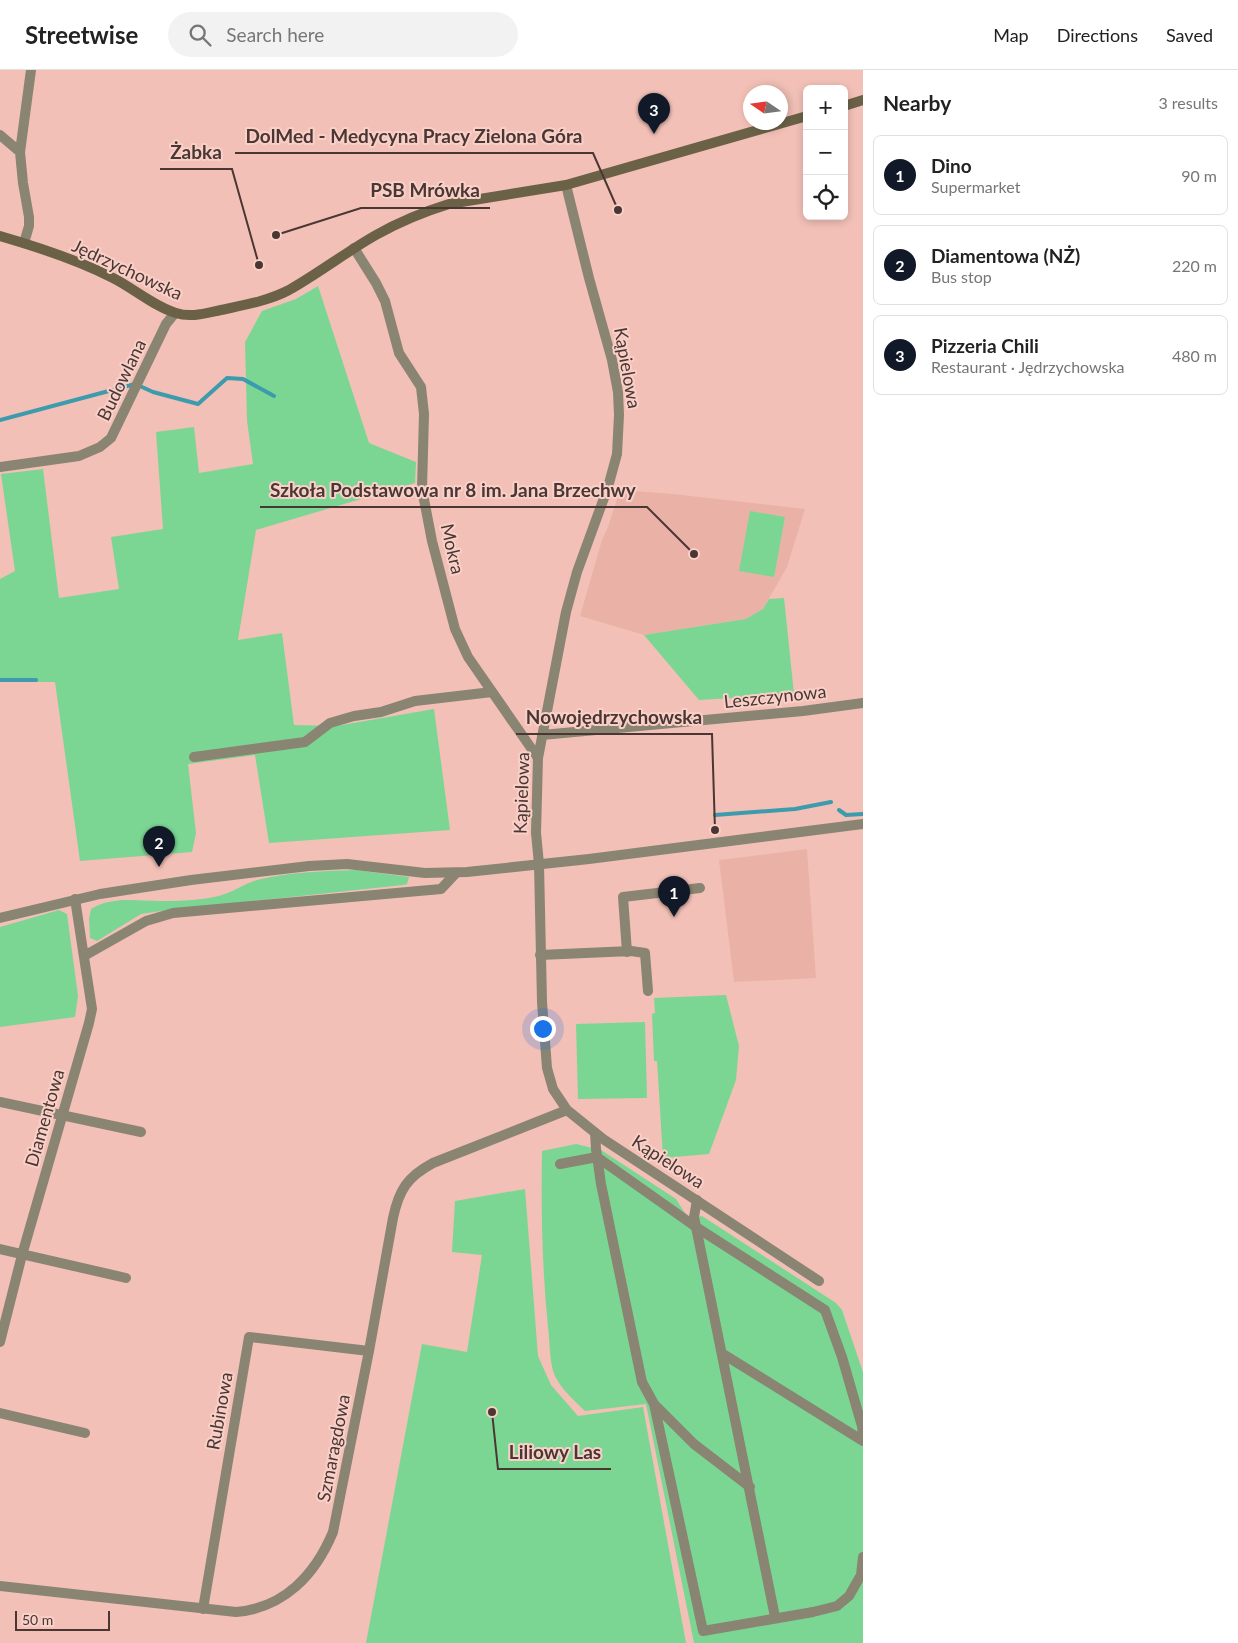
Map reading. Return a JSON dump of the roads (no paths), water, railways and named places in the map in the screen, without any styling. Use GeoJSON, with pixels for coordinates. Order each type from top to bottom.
{"type":"FeatureCollection","features":[{"type":"Feature","properties":{"kind":"main road"},"geometry":{"type":"LineString","coordinates":[[848,105],[863,100]]}},
{"type":"Feature","properties":{"kind":"main road","name":"Jędrzychowska"},"geometry":{"type":"LineString","coordinates":[[0,236],[86,265],[175,313],[199,315],[255,303],[290,290],[354,248],[412,216],[449,204],[566,185],[803,117]]}},
{"type":"Feature","properties":{"kind":"street"},"geometry":{"type":"LineString","coordinates":[[24,243],[29,226],[29,217],[22,183],[20,152],[31,70]]}},
{"type":"Feature","properties":{"kind":"street"},"geometry":{"type":"LineString","coordinates":[[0,135],[20,152]]}},
{"type":"Feature","properties":{"kind":"street","name":"Kąpielowa"},"geometry":{"type":"LineString","coordinates":[[566,185],[612,360],[618,392],[619,415],[617,454],[600,514],[571,593],[555,665],[538,758],[536,813],[539,864],[540,954],[546,1068],[553,1089],[567,1110],[595,1133],[819,1281]]}},
{"type":"Feature","properties":{"kind":"street","name":"Mokra"},"geometry":{"type":"LineString","coordinates":[[354,248],[385,301],[399,353],[421,387],[424,414],[422,489],[432,541],[455,629],[466,653],[538,758]]}},
{"type":"Feature","properties":{"kind":"street","name":"Budowlana"},"geometry":{"type":"LineString","coordinates":[[0,467],[80,456],[111,438],[166,324],[175,313]]}},
{"type":"Feature","properties":{"kind":"street"},"geometry":{"type":"LineString","coordinates":[[194,757],[305,742],[330,722],[381,712],[415,701],[492,692]]}},
{"type":"Feature","properties":{"kind":"street","name":"Leszczynowa"},"geometry":{"type":"LineString","coordinates":[[542,736],[804,712],[863,703]]}},
{"type":"Feature","properties":{"kind":"street"},"geometry":{"type":"LineString","coordinates":[[0,918],[75,899],[191,880],[321,864],[347,864],[425,872],[456,873],[863,824]]}},
{"type":"Feature","properties":{"kind":"street"},"geometry":{"type":"LineString","coordinates":[[84,956],[146,921],[173,914],[441,889],[456,873]]}},
{"type":"Feature","properties":{"kind":"street"},"geometry":{"type":"LineString","coordinates":[[627,952],[623,897],[700,888]]}},
{"type":"Feature","properties":{"kind":"street","name":"Diamentowa"},"geometry":{"type":"LineString","coordinates":[[0,1342],[22,1255],[90,1023],[92,1009],[75,899]]}},
{"type":"Feature","properties":{"kind":"street"},"geometry":{"type":"LineString","coordinates":[[540,954],[645,953],[648,991]]}},
{"type":"Feature","properties":{"kind":"street"},"geometry":{"type":"LineString","coordinates":[[0,1102],[141,1132]]}},
{"type":"Feature","properties":{"kind":"street","name":"Szmaragdowa"},"geometry":{"type":"LineString","coordinates":[[0,1586],[236,1612],[252,1611],[283,1596],[299,1585],[312,1571],[325,1552],[333,1532],[396,1204],[403,1188],[408,1180],[419,1170],[433,1163],[567,1110]]}},
{"type":"Feature","properties":{"kind":"street"},"geometry":{"type":"LineString","coordinates":[[595,1133],[597,1157],[642,1382],[654,1404],[694,1444],[750,1487]]}},
{"type":"Feature","properties":{"kind":"street"},"geometry":{"type":"LineString","coordinates":[[560,1164],[597,1157],[696,1227],[825,1310],[842,1357],[863,1435]]}},
{"type":"Feature","properties":{"kind":"street"},"geometry":{"type":"LineString","coordinates":[[697,1200],[694,1217],[775,1617]]}},
{"type":"Feature","properties":{"kind":"street"},"geometry":{"type":"LineString","coordinates":[[0,1249],[126,1278]]}},
{"type":"Feature","properties":{"kind":"street","name":"Rubinowa"},"geometry":{"type":"LineString","coordinates":[[203,1609],[249,1338],[369,1351]]}},
{"type":"Feature","properties":{"kind":"street"},"geometry":{"type":"LineString","coordinates":[[723,1354],[863,1441]]}},
{"type":"Feature","properties":{"kind":"street"},"geometry":{"type":"LineString","coordinates":[[654,1404],[703,1631],[837,1606],[849,1596],[861,1575],[863,1557]]}},
{"type":"Feature","properties":{"kind":"street"},"geometry":{"type":"LineString","coordinates":[[0,1413],[85,1433]]}},
{"type":"Feature","properties":{"kind":"waterway"},"geometry":{"type":"LineString","coordinates":[[142,387],[153,392],[198,404],[227,378],[243,379],[274,396]]}},
{"type":"Feature","properties":{"kind":"waterway"},"geometry":{"type":"LineString","coordinates":[[0,420],[135,384]]}},
{"type":"Feature","properties":{"kind":"waterway"},"geometry":{"type":"LineString","coordinates":[[0,680],[36,680]]}},
{"type":"Feature","properties":{"kind":"waterway"},"geometry":{"type":"LineString","coordinates":[[715,815],[795,809],[831,802]]}},
{"type":"Feature","properties":{"kind":"waterway"},"geometry":{"type":"LineString","coordinates":[[839,810],[846,815],[863,814]]}},
{"type":"Feature","properties":{"kind":"place","name":"Pizzeria Chili"},"geometry":{"type":"Point","coordinates":[654,134]}},
{"type":"Feature","properties":{"kind":"place","name":"DolMed - Medycyna Pracy Zielona Góra"},"geometry":{"type":"Point","coordinates":[618,210]}},
{"type":"Feature","properties":{"kind":"place","name":"PSB Mrówka"},"geometry":{"type":"Point","coordinates":[276,235]}},
{"type":"Feature","properties":{"kind":"place","name":"Żabka"},"geometry":{"type":"Point","coordinates":[259,265]}},
{"type":"Feature","properties":{"kind":"place","name":"Szkoła Podstawowa nr 8 im. Jana Brzechwy"},"geometry":{"type":"Point","coordinates":[694,554]}},
{"type":"Feature","properties":{"kind":"place","name":"Nowojędrzychowska"},"geometry":{"type":"Point","coordinates":[715,830]}},
{"type":"Feature","properties":{"kind":"place","name":"Diamentowa (NŻ)"},"geometry":{"type":"Point","coordinates":[159,867]}},
{"type":"Feature","properties":{"kind":"place","name":"Dino"},"geometry":{"type":"Point","coordinates":[674,917]}},
{"type":"Feature","properties":{"kind":"place","name":"Liliowy Las"},"geometry":{"type":"Point","coordinates":[492,1412]}}]}
